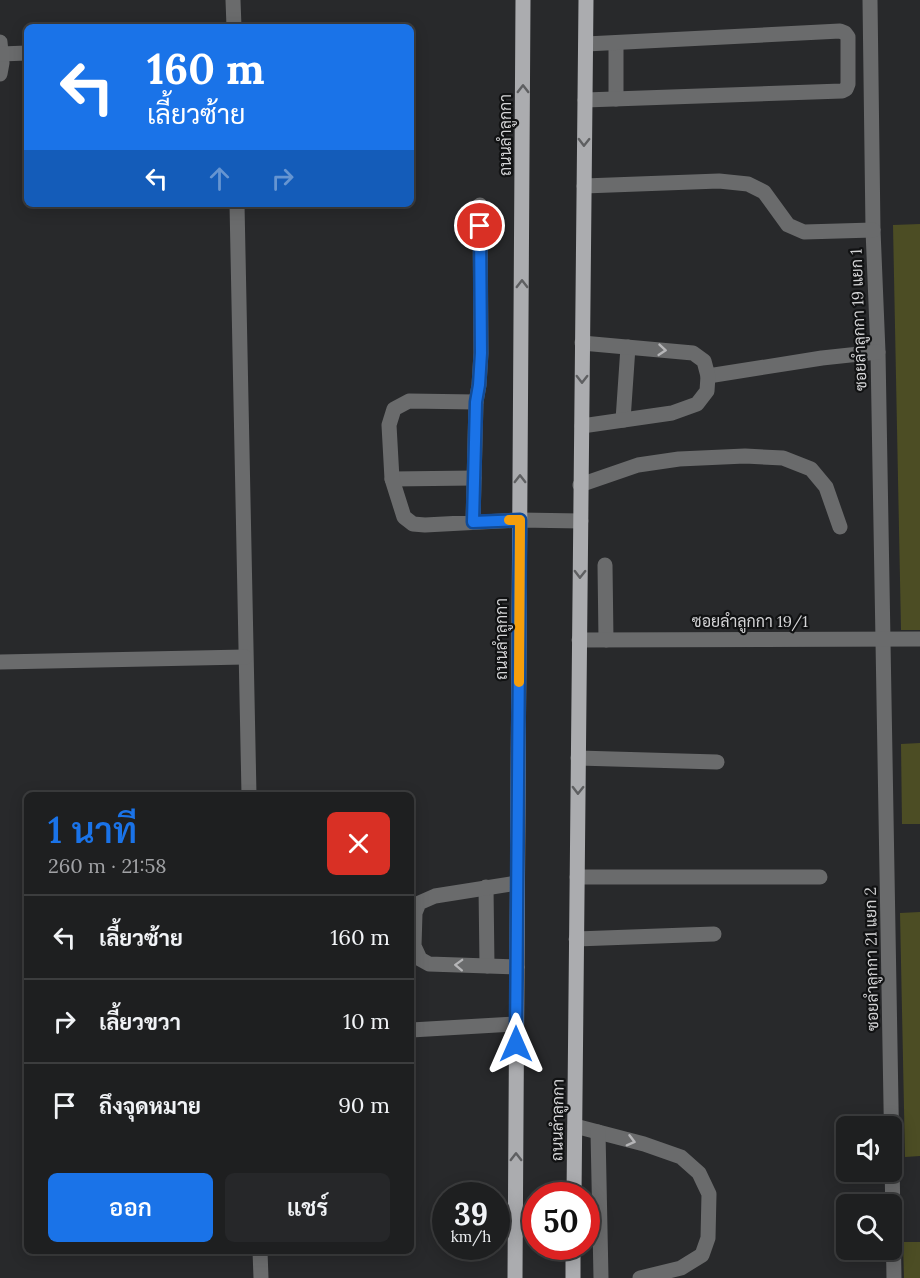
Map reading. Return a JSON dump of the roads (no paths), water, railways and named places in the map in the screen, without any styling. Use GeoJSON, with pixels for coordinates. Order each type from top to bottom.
{"type":"FeatureCollection","features":[{"type":"Feature","properties":{"kind":"main road","name":"ถนนลำลูกกา"},"geometry":{"type":"LineString","coordinates":[[515,1278],[523,0]]}},
{"type":"Feature","properties":{"kind":"main road","name":"ถนนลำลูกกา"},"geometry":{"type":"LineString","coordinates":[[574,1182],[586,0]]}},
{"type":"Feature","properties":{"kind":"main road"},"geometry":{"type":"LineString","coordinates":[[573,1260],[573,1278]]}},
{"type":"Feature","properties":{"kind":"street"},"geometry":{"type":"LineString","coordinates":[[233,0],[234,24]]}},
{"type":"Feature","properties":{"kind":"street","name":"ซอยลำลูกกา 19 แยก 1"},"geometry":{"type":"LineString","coordinates":[[870,0],[883,639]]}},
{"type":"Feature","properties":{"kind":"street"},"geometry":{"type":"LineString","coordinates":[[585,44],[840,31],[848,37],[848,84],[842,91],[585,100]]}},
{"type":"Feature","properties":{"kind":"street"},"geometry":{"type":"LineString","coordinates":[[616,43],[616,99]]}},
{"type":"Feature","properties":{"kind":"street"},"geometry":{"type":"LineString","coordinates":[[0,74],[1,48],[24,52]]}},
{"type":"Feature","properties":{"kind":"street"},"geometry":{"type":"LineString","coordinates":[[584,186],[719,181],[748,184],[764,192],[788,225],[804,232],[873,230]]}},
{"type":"Feature","properties":{"kind":"street"},"geometry":{"type":"LineString","coordinates":[[473,522],[476,402],[481,353],[480,205]]}},
{"type":"Feature","properties":{"kind":"street"},"geometry":{"type":"LineString","coordinates":[[237,207],[249,792]]}},
{"type":"Feature","properties":{"kind":"street"},"geometry":{"type":"LineString","coordinates":[[582,343],[693,353],[704,361],[708,376],[707,391],[697,404],[672,413],[582,426]]}},
{"type":"Feature","properties":{"kind":"street"},"geometry":{"type":"LineString","coordinates":[[623,420],[628,347]]}},
{"type":"Feature","properties":{"kind":"street"},"geometry":{"type":"LineString","coordinates":[[708,376],[822,358],[878,352]]}},
{"type":"Feature","properties":{"kind":"street"},"geometry":{"type":"LineString","coordinates":[[476,402],[409,401],[394,409],[389,425],[392,479],[404,517],[413,524],[425,525],[520,520],[580,521]]}},
{"type":"Feature","properties":{"kind":"street"},"geometry":{"type":"LineString","coordinates":[[580,485],[638,465],[679,459],[745,456],[783,458],[811,469],[826,487],[840,527]]}},
{"type":"Feature","properties":{"kind":"street"},"geometry":{"type":"LineString","coordinates":[[392,479],[474,478]]}},
{"type":"Feature","properties":{"kind":"street"},"geometry":{"type":"LineString","coordinates":[[604,565],[606,640]]}},
{"type":"Feature","properties":{"kind":"street","name":"ซอยลำลูกกา 21 แยก 2"},"geometry":{"type":"LineString","coordinates":[[883,639],[894,1278]]}},
{"type":"Feature","properties":{"kind":"street","name":"ซอยลำลูกกา 19/1"},"geometry":{"type":"LineString","coordinates":[[579,640],[920,639]]}},
{"type":"Feature","properties":{"kind":"street"},"geometry":{"type":"LineString","coordinates":[[0,662],[245,657]]}},
{"type":"Feature","properties":{"kind":"street"},"geometry":{"type":"LineString","coordinates":[[578,758],[717,762]]}},
{"type":"Feature","properties":{"kind":"street"},"geometry":{"type":"LineString","coordinates":[[577,877],[820,877]]}},
{"type":"Feature","properties":{"kind":"street"},"geometry":{"type":"LineString","coordinates":[[517,883],[435,896],[419,903],[415,913],[414,946],[420,959],[429,964],[517,967]]}},
{"type":"Feature","properties":{"kind":"street"},"geometry":{"type":"LineString","coordinates":[[486,887],[487,966]]}},
{"type":"Feature","properties":{"kind":"street"},"geometry":{"type":"LineString","coordinates":[[576,939],[714,934]]}},
{"type":"Feature","properties":{"kind":"street"},"geometry":{"type":"LineString","coordinates":[[414,1029],[516,1024]]}},
{"type":"Feature","properties":{"kind":"street"},"geometry":{"type":"LineString","coordinates":[[574,1126],[644,1144],[681,1157],[699,1173],[709,1194],[708,1238],[702,1255],[681,1268],[640,1278]]}},
{"type":"Feature","properties":{"kind":"street"},"geometry":{"type":"LineString","coordinates":[[598,1132],[601,1278]]}},
{"type":"Feature","properties":{"kind":"street"},"geometry":{"type":"LineString","coordinates":[[260,1254],[261,1278]]}}]}
